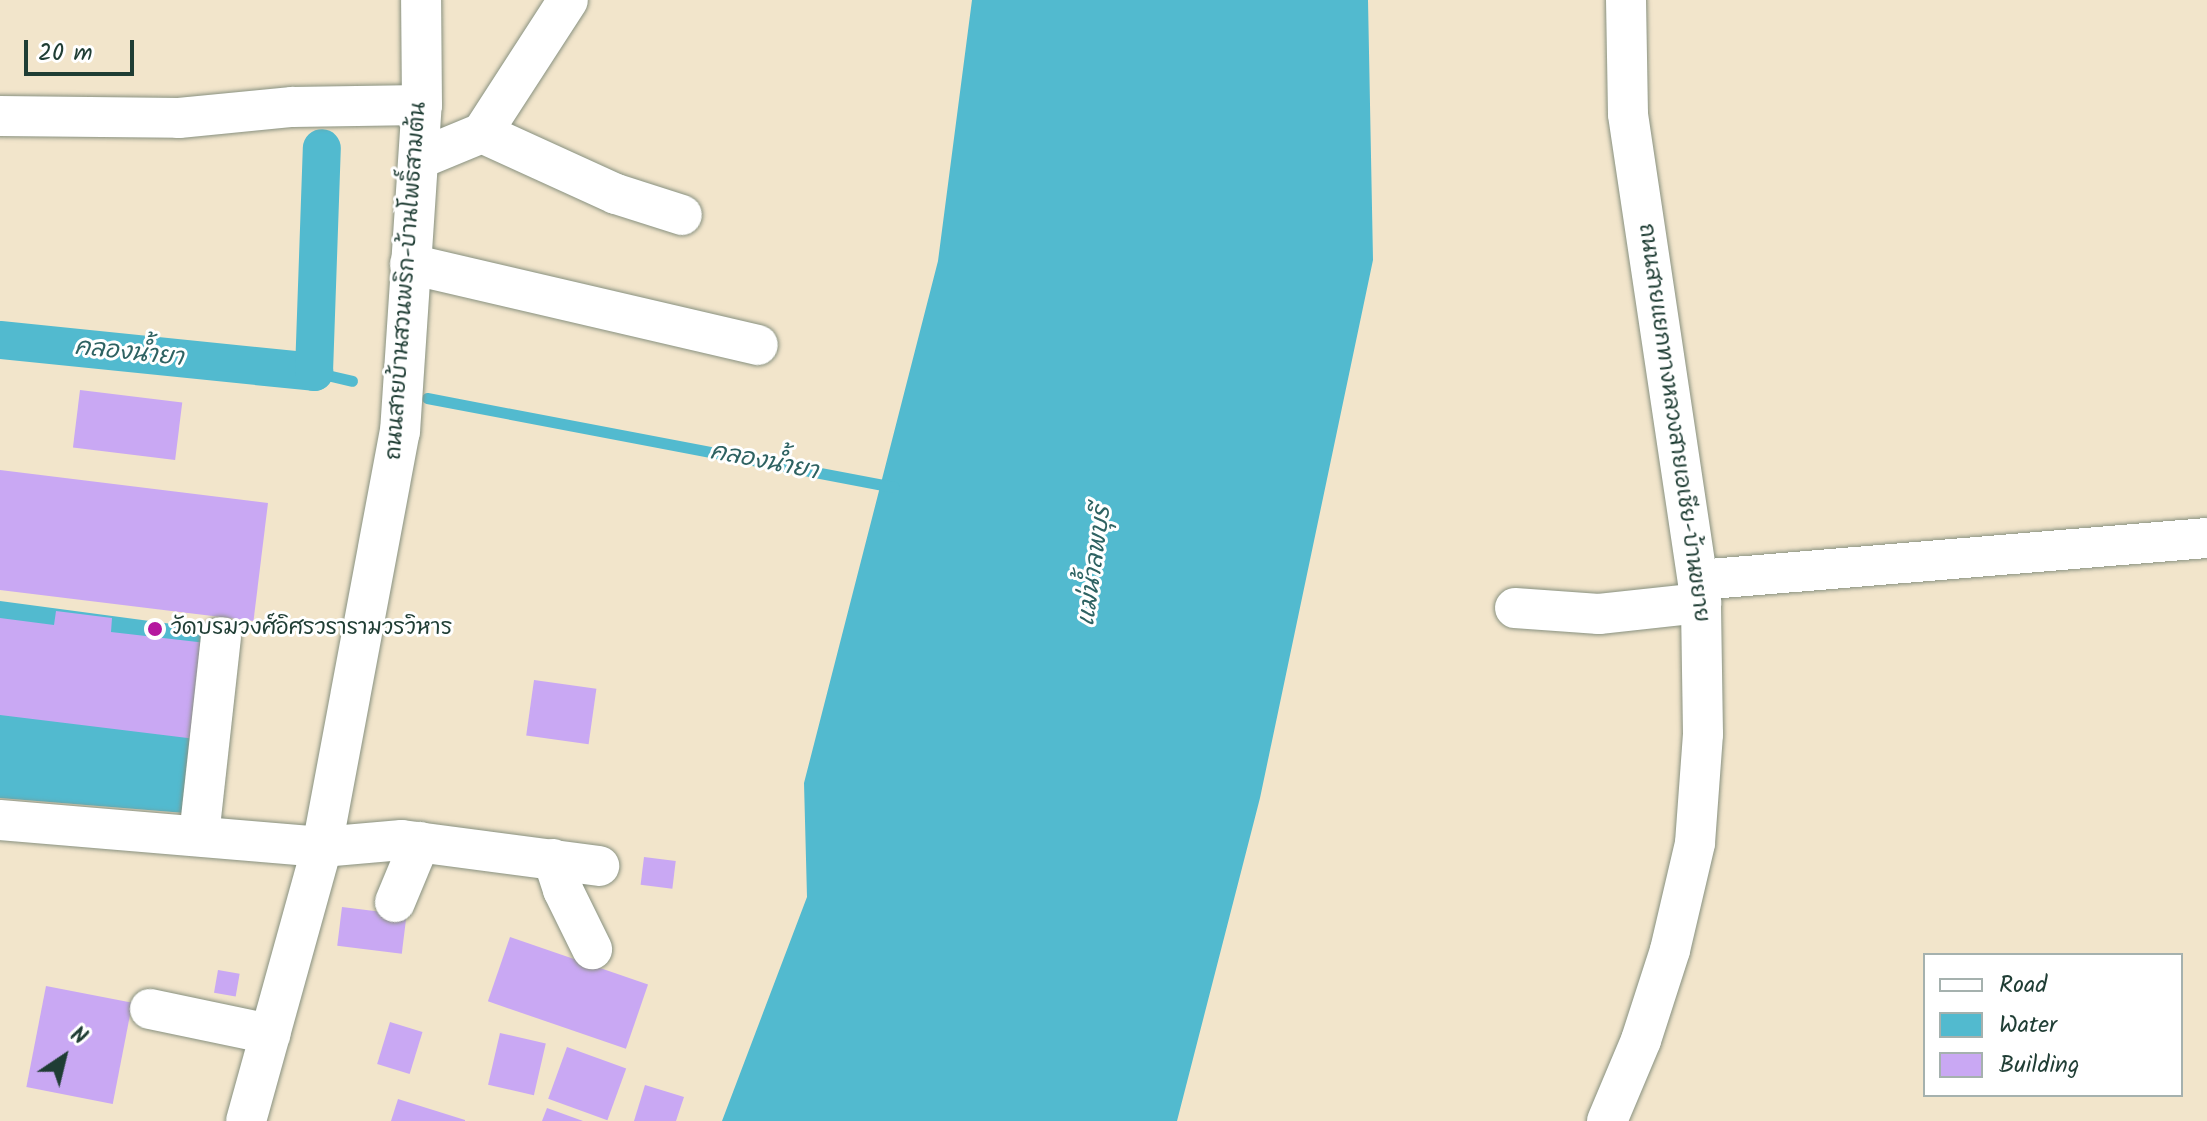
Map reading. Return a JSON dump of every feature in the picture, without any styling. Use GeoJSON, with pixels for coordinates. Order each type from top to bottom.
{"type":"FeatureCollection","features":[{"type":"Feature","properties":{"kind":"street","name":"ถนนสายบ้านสวนพริก-บ้านโพธิ์สามต้น"},"geometry":{"type":"LineString","coordinates":[[246,1121],[322,847],[400,432],[422,105],[421,0]]}},
{"type":"Feature","properties":{"kind":"street"},"geometry":{"type":"LineString","coordinates":[[419,159],[482,133],[568,0]]}},
{"type":"Feature","properties":{"kind":"street","name":"ถนนสายแยกทางหลวงสายเอเชีย-บ้านขยาย"},"geometry":{"type":"LineString","coordinates":[[1607,1121],[1641,1040],[1670,950],[1695,843],[1703,734],[1700,591],[1628,114],[1626,0]]}},
{"type":"Feature","properties":{"kind":"street"},"geometry":{"type":"LineString","coordinates":[[0,116],[179,118],[292,107],[422,105]]}},
{"type":"Feature","properties":{"kind":"street"},"geometry":{"type":"LineString","coordinates":[[482,133],[616,194],[682,215]]}},
{"type":"Feature","properties":{"kind":"street"},"geometry":{"type":"LineString","coordinates":[[410,264],[758,345]]}},
{"type":"Feature","properties":{"kind":"street"},"geometry":{"type":"LineString","coordinates":[[1515,608],[1599,614],[1700,591],[2207,538]]}},
{"type":"Feature","properties":{"kind":"street"},"geometry":{"type":"LineString","coordinates":[[199,836],[221,637]]}},
{"type":"Feature","properties":{"kind":"street"},"geometry":{"type":"LineString","coordinates":[[0,820],[322,847],[402,840],[599,866]]}},
{"type":"Feature","properties":{"kind":"street"},"geometry":{"type":"LineString","coordinates":[[395,902],[420,842]]}},
{"type":"Feature","properties":{"kind":"street"},"geometry":{"type":"LineString","coordinates":[[553,859],[563,890],[592,949]]}},
{"type":"Feature","properties":{"kind":"street"},"geometry":{"type":"LineString","coordinates":[[150,1009],[270,1034]]}},
{"type":"Feature","properties":{"kind":"water","name":"แม่น้ำลพบุรี"},"geometry":{"type":"Polygon","coordinates":[[[972,0],[1368,0],[1373,260],[1260,798],[1177,1121],[722,1121],[807,897],[804,783],[938,261],[972,0]]]}},
{"type":"Feature","properties":{"kind":"water"},"geometry":{"type":"Polygon","coordinates":[[[0,601],[217,630],[185,813],[0,798],[0,601]]]}},
{"type":"Feature","properties":{"kind":"building"},"geometry":{"type":"Polygon","coordinates":[[[80,390],[182,403],[175,460],[73,448],[80,390]]]}},
{"type":"Feature","properties":{"kind":"building"},"geometry":{"type":"Polygon","coordinates":[[[0,470],[268,503],[253,621],[0,590],[0,470]]]}},
{"type":"Feature","properties":{"kind":"building"},"geometry":{"type":"Polygon","coordinates":[[[56,611],[112,618],[111,632],[215,644],[204,740],[0,715],[0,618],[54,625],[56,611]]]}},
{"type":"Feature","properties":{"kind":"building"},"geometry":{"type":"Polygon","coordinates":[[[534,680],[596,689],[589,744],[526,735],[534,680]]]}},
{"type":"Feature","properties":{"kind":"building"},"geometry":{"type":"Polygon","coordinates":[[[644,857],[676,861],[672,889],[641,885],[644,857]]]}},
{"type":"Feature","properties":{"kind":"building"},"geometry":{"type":"Polygon","coordinates":[[[342,907],[407,915],[402,954],[337,946],[342,907]]]}},
{"type":"Feature","properties":{"kind":"building"},"geometry":{"type":"Polygon","coordinates":[[[510,937],[648,985],[626,1049],[488,1001],[510,937]]]}},
{"type":"Feature","properties":{"kind":"building"},"geometry":{"type":"Polygon","coordinates":[[[218,970],[240,974],[236,996],[214,993],[218,970]]]}},
{"type":"Feature","properties":{"kind":"building"},"geometry":{"type":"Polygon","coordinates":[[[46,986],[132,1003],[113,1104],[26,1087],[46,986]]]}},
{"type":"Feature","properties":{"kind":"building"},"geometry":{"type":"Polygon","coordinates":[[[390,1022],[423,1032],[410,1074],[377,1064],[390,1022]]]}},
{"type":"Feature","properties":{"kind":"building"},"geometry":{"type":"Polygon","coordinates":[[[500,1033],[546,1044],[534,1095],[488,1085],[500,1033]]]}},
{"type":"Feature","properties":{"kind":"building"},"geometry":{"type":"Polygon","coordinates":[[[567,1047],[626,1069],[607,1120],[548,1099],[567,1047]]]}},
{"type":"Feature","properties":{"kind":"building"},"geometry":{"type":"Polygon","coordinates":[[[645,1085],[684,1097],[676,1121],[634,1121],[645,1085]]]}},
{"type":"Feature","properties":{"kind":"building"},"geometry":{"type":"Polygon","coordinates":[[[398,1099],[465,1120],[465,1121],[391,1121],[398,1099]]]}},
{"type":"Feature","properties":{"kind":"building"},"geometry":{"type":"Polygon","coordinates":[[[547,1108],[583,1121],[542,1121],[547,1108]]]}},
{"type":"Feature","properties":{"kind":"waterway","name":"คลองน้ำยา"},"geometry":{"type":"LineString","coordinates":[[0,340],[314,372],[322,148]]}},
{"type":"Feature","properties":{"kind":"waterway","name":"คลองน้ำยา"},"geometry":{"type":"LineString","coordinates":[[314,372],[352,381]]}},
{"type":"Feature","properties":{"kind":"waterway","name":"คลองน้ำยา"},"geometry":{"type":"LineString","coordinates":[[427,398],[894,487]]}},
{"type":"Feature","properties":{"kind":"place","name":"วัดบรมวงศ์อิศรวรารามวรวิหาร"},"geometry":{"type":"Point","coordinates":[155,629]}}]}
